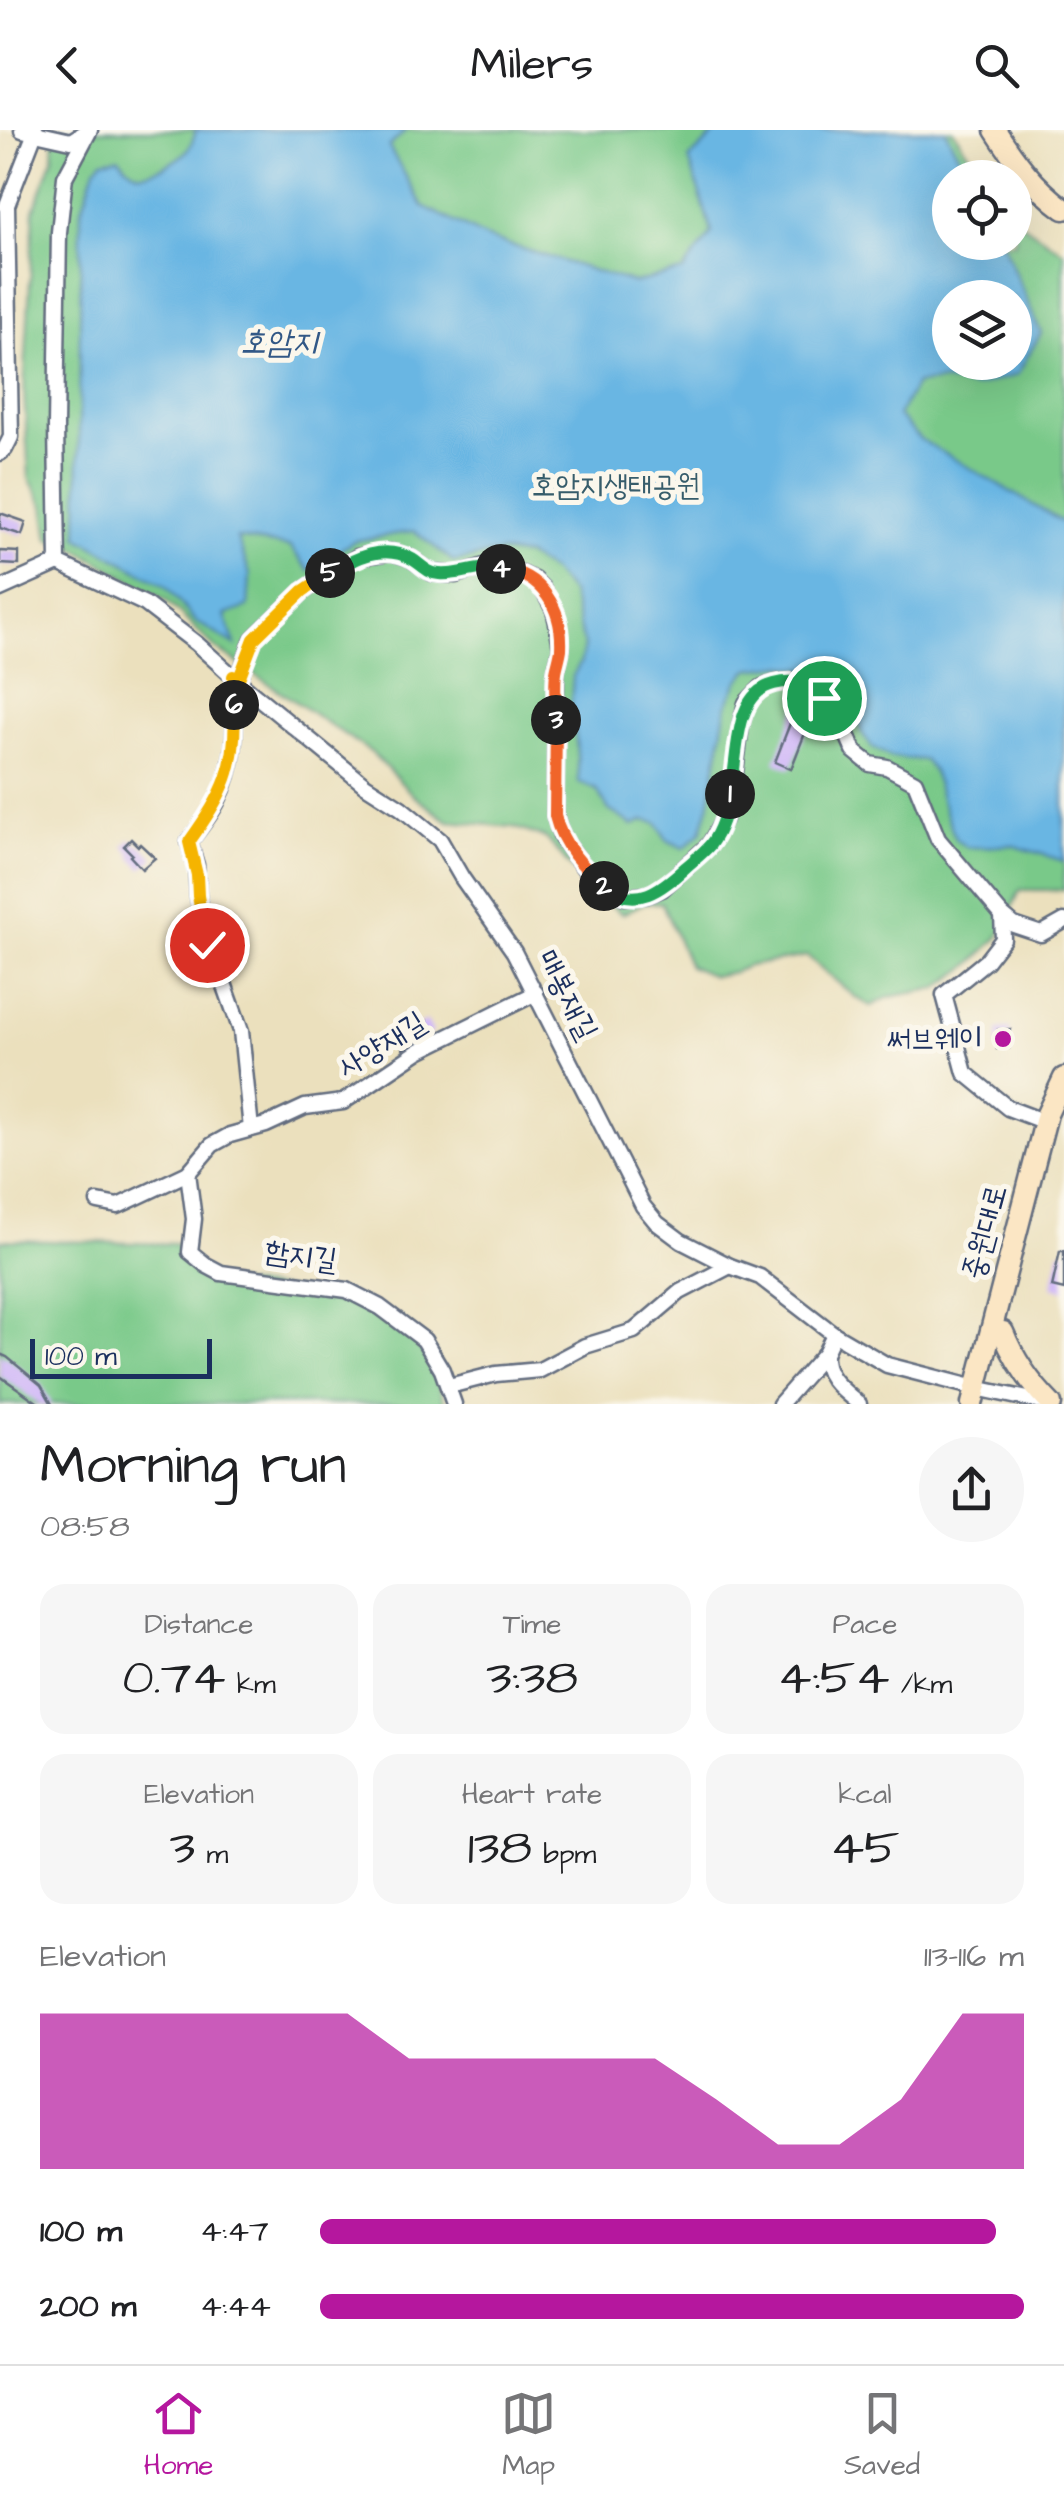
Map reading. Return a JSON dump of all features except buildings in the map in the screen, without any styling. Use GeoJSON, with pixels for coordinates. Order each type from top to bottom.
{"type":"FeatureCollection","features":[{"type":"Feature","properties":{"kind":"main road"},"geometry":{"type":"LineString","coordinates":[[994,130],[1019,167],[1045,196],[1064,209]]}},
{"type":"Feature","properties":{"kind":"main road","name":"중원대로"},"geometry":{"type":"LineString","coordinates":[[981,1395],[1045,1122],[1064,1078]]}},
{"type":"Feature","properties":{"kind":"main road","name":"중원대로"},"geometry":{"type":"LineString","coordinates":[[981,1395],[1003,1332],[1045,1160],[1064,1108]]}},
{"type":"Feature","properties":{"kind":"main road"},"geometry":{"type":"LineString","coordinates":[[1003,1332],[1034,1388],[1051,1404]]}},
{"type":"Feature","properties":{"kind":"street"},"geometry":{"type":"LineString","coordinates":[[0,453],[11,437],[4,238],[7,204],[31,131],[71,140],[90,130]]}},
{"type":"Feature","properties":{"kind":"street"},"geometry":{"type":"LineString","coordinates":[[0,588],[58,563],[59,232],[65,178],[90,130]]}},
{"type":"Feature","properties":{"kind":"street"},"geometry":{"type":"LineString","coordinates":[[252,1129],[241,1031],[207,945],[189,842],[216,805],[230,770],[236,735],[235,678],[254,639],[303,591],[357,557],[392,552],[410,558],[432,574],[456,575],[484,566],[514,570],[542,588],[554,610],[561,648],[556,681],[555,816],[562,838],[585,869],[608,890],[625,898],[662,889],[710,844],[724,819],[736,773],[746,703],[762,687],[803,682],[824,698],[854,751],[870,764],[916,782],[938,839],[1002,915],[1014,925],[1041,934],[1064,922]]}},
{"type":"Feature","properties":{"kind":"street","name":"매봉재길"},"geometry":{"type":"LineString","coordinates":[[58,563],[145,604],[364,785],[401,808],[440,840],[514,952],[643,1206],[656,1223],[681,1241],[760,1277],[834,1334],[886,1365],[981,1395],[1051,1404]]}},
{"type":"Feature","properties":{"kind":"street"},"geometry":{"type":"LineString","coordinates":[[1002,915],[1003,939],[986,961],[944,995],[965,1073],[1008,1108],[1045,1122]]}},
{"type":"Feature","properties":{"kind":"street","name":"사양재길"},"geometry":{"type":"LineString","coordinates":[[98,1202],[118,1206],[188,1173],[212,1145],[230,1136],[305,1107],[343,1102],[419,1051],[536,993]]}},
{"type":"Feature","properties":{"kind":"street","name":"함지길"},"geometry":{"type":"LineString","coordinates":[[188,1173],[194,1219],[190,1252],[221,1273],[346,1290],[363,1298],[424,1340],[449,1386],[454,1404]]}},
{"type":"Feature","properties":{"kind":"street"},"geometry":{"type":"LineString","coordinates":[[449,1386],[496,1374],[540,1370],[584,1346],[634,1330],[680,1292],[730,1266]]}},
{"type":"Feature","properties":{"kind":"street"},"geometry":{"type":"LineString","coordinates":[[780,1404],[825,1353],[834,1334]]}},
{"type":"Feature","properties":{"kind":"street"},"geometry":{"type":"LineString","coordinates":[[825,1353],[824,1364],[832,1381],[859,1404]]}},
{"type":"Feature","properties":{"kind":"green space","name":"호암지"},"geometry":{"type":"Polygon","coordinates":[[[54,130],[953,130],[973,160],[932,160],[932,260],[1032,260],[1032,230],[1064,252],[1064,890],[1020,890],[999,937],[970,965],[938,988],[889,997],[871,1006],[807,956],[713,976],[689,966],[662,903],[646,902],[622,914],[573,870],[546,838],[513,827],[448,821],[414,796],[372,753],[214,647],[167,601],[76,549],[49,539],[44,506],[29,478],[24,391],[34,210],[53,158],[54,130]]]}},
{"type":"Feature","properties":{"kind":"green space"},"geometry":{"type":"Polygon","coordinates":[[[0,1240],[175,1244],[205,1280],[330,1294],[361,1302],[414,1339],[436,1375],[445,1404],[0,1404],[0,1240]]]}},
{"type":"Feature","properties":{"kind":"water","name":"호암지"},"geometry":{"type":"Polygon","coordinates":[[[196,130],[406,130],[389,147],[423,206],[487,238],[634,283],[683,271],[712,233],[689,159],[719,130],[945,130],[961,160],[932,160],[932,260],[1009,260],[1018,280],[932,280],[932,380],[999,380],[973,387],[943,381],[916,384],[898,416],[920,439],[1064,523],[1064,861],[1012,845],[968,848],[956,840],[933,771],[924,760],[891,757],[872,747],[862,733],[857,713],[819,671],[782,665],[749,669],[737,683],[727,705],[701,832],[684,848],[667,840],[657,823],[644,820],[633,825],[609,810],[597,790],[579,782],[571,705],[573,676],[584,646],[571,593],[551,571],[527,556],[500,552],[454,562],[414,531],[354,541],[309,570],[290,547],[237,538],[250,574],[248,607],[225,615],[235,645],[195,621],[166,586],[78,537],[81,212],[95,168],[102,160],[119,157],[136,172],[150,172],[170,163],[191,145],[196,130]]]}},
{"type":"Feature","properties":{"kind":"water","name":"호암지"},"geometry":{"type":"Polygon","coordinates":[[[1032,312],[1041,333],[1032,349],[1032,312]]]}},
{"type":"Feature","properties":{"kind":"place","name":"써브웨이"},"geometry":{"type":"Point","coordinates":[1003,1039]}},
{"type":"Feature","properties":{"kind":"route"},"geometry":{"type":"LineString","coordinates":[[207,945],[189,842],[216,805],[230,770],[236,735],[233,676],[238,681],[254,639],[303,591],[357,557],[392,552],[410,558],[432,574],[456,575],[484,566],[514,570],[542,588],[554,610],[561,648],[556,672],[555,816],[562,838],[585,869],[608,890],[625,898],[662,889],[710,844],[724,819],[736,773],[746,703],[762,687],[780,682],[803,682],[824,698]]}},
{"type":"Feature","properties":{"kind":"park label","name":"호암지생태공원"},"geometry":{"type":"Point","coordinates":[616,486]}}]}
